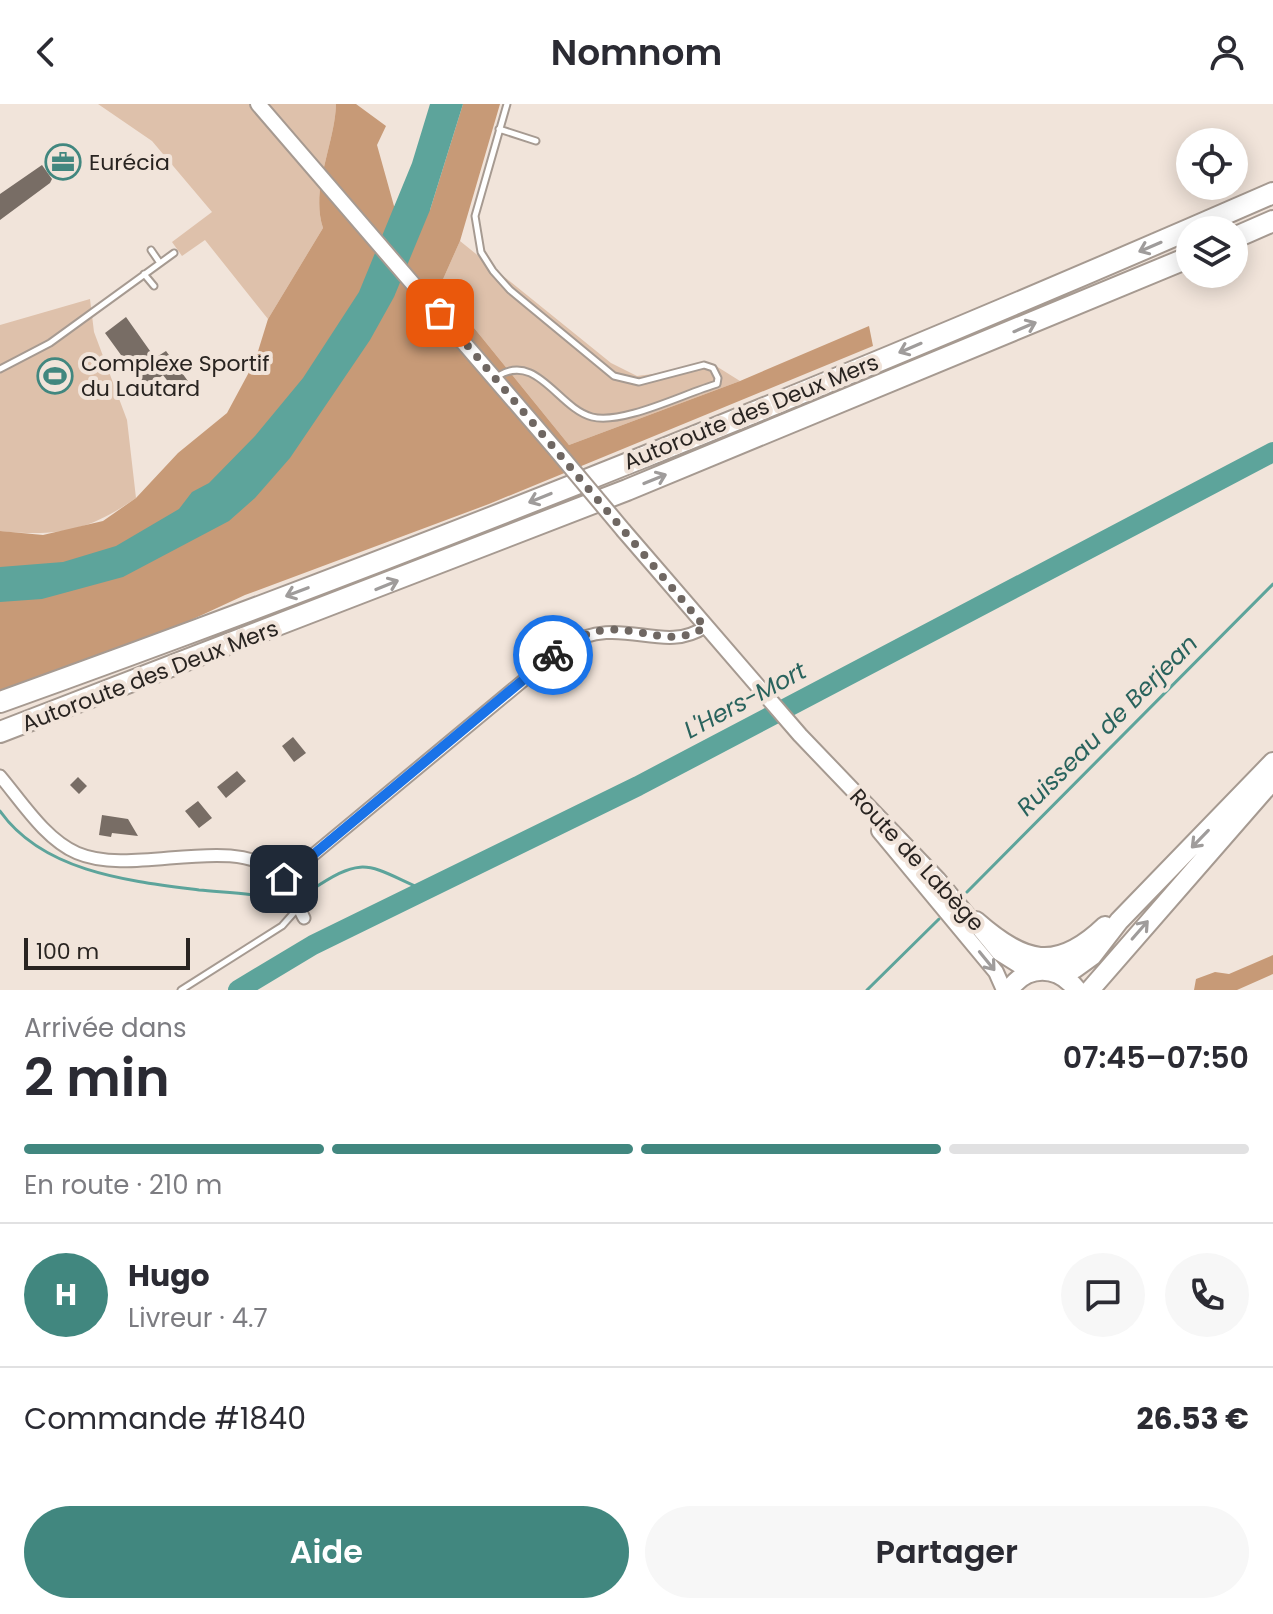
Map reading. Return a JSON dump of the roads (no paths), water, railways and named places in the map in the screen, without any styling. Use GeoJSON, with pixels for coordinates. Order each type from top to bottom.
{"type":"FeatureCollection","features":[{"type":"Feature","properties":{"kind":"highway","name":"Autoroute des Deux Mers"},"geometry":{"type":"LineString","coordinates":[[0,702],[442,537],[886,358],[1273,193]]}},
{"type":"Feature","properties":{"kind":"highway"},"geometry":{"type":"LineString","coordinates":[[1248,232],[1273,221]]}},
{"type":"Feature","properties":{"kind":"highway","name":"Autoroute des Deux Mers"},"geometry":{"type":"LineString","coordinates":[[0,732],[627,490],[1176,263]]}},
{"type":"Feature","properties":{"kind":"main road"},"geometry":{"type":"LineString","coordinates":[[1006,990],[1017,979],[1037,971],[1058,973],[1074,969],[1092,956],[1119,921],[1273,762]]}},
{"type":"Feature","properties":{"kind":"main road"},"geometry":{"type":"LineString","coordinates":[[1090,990],[1273,780]]}},
{"type":"Feature","properties":{"kind":"main road"},"geometry":{"type":"LineString","coordinates":[[976,921],[1005,947],[1044,958],[1074,951],[1107,925],[1119,921]]}},
{"type":"Feature","properties":{"kind":"main road"},"geometry":{"type":"LineString","coordinates":[[1058,973],[1077,990]]}},
{"type":"Feature","properties":{"kind":"street","name":"Route de Labège"},"geometry":{"type":"LineString","coordinates":[[258,104],[422,291],[801,737],[996,972],[1006,990]]}},
{"type":"Feature","properties":{"kind":"street"},"geometry":{"type":"LineString","coordinates":[[284,879],[529,674],[578,638],[616,630],[674,638],[689,636],[705,627]]}},
{"type":"Feature","properties":{"kind":"street","name":"Route de Labège"},"geometry":{"type":"LineString","coordinates":[[801,737],[976,921],[999,953],[1023,968],[1037,971]]}},
{"type":"Feature","properties":{"kind":"street"},"geometry":{"type":"LineString","coordinates":[[0,776],[61,844],[86,857],[121,860],[236,857],[265,866],[284,879],[301,912]]}},
{"type":"Feature","properties":{"kind":"lane"},"geometry":{"type":"LineString","coordinates":[[494,378],[506,371],[531,372],[573,409],[595,418],[663,403],[717,384],[718,378],[713,368],[704,365],[639,382],[614,376],[510,290],[493,271],[481,252],[475,216],[507,104]]}},
{"type":"Feature","properties":{"kind":"lane"},"geometry":{"type":"LineString","coordinates":[[499,129],[536,141]]}},
{"type":"Feature","properties":{"kind":"lane"},"geometry":{"type":"LineString","coordinates":[[151,250],[160,263]]}},
{"type":"Feature","properties":{"kind":"lane"},"geometry":{"type":"LineString","coordinates":[[0,369],[50,343],[174,253]]}},
{"type":"Feature","properties":{"kind":"lane"},"geometry":{"type":"LineString","coordinates":[[144,274],[154,286]]}},
{"type":"Feature","properties":{"kind":"lane"},"geometry":{"type":"LineString","coordinates":[[181,990],[301,912]]}},
{"type":"Feature","properties":{"kind":"water"},"geometry":{"type":"Polygon","coordinates":[[[430,104],[463,104],[430,210],[394,297],[370,340],[290,458],[255,498],[229,521],[123,577],[42,599],[0,602],[0,567],[63,562],[116,546],[179,509],[192,492],[209,483],[255,436],[303,378],[359,292],[412,163],[430,104]]]}},
{"type":"Feature","properties":{"kind":"waterway","name":"L'Hers-Mort"},"geometry":{"type":"LineString","coordinates":[[238,990],[313,945],[638,786],[1273,452]]}},
{"type":"Feature","properties":{"kind":"waterway","name":"Ruisseau de Berjean"},"geometry":{"type":"LineString","coordinates":[[967,892],[1273,584]]}},
{"type":"Feature","properties":{"kind":"waterway"},"geometry":{"type":"LineString","coordinates":[[0,811],[18,832],[39,848],[89,870],[144,882],[252,895],[283,903]]}},
{"type":"Feature","properties":{"kind":"waterway"},"geometry":{"type":"LineString","coordinates":[[310,891],[343,872],[366,867],[424,890]]}},
{"type":"Feature","properties":{"kind":"waterway","name":"Ruisseau de Berjean"},"geometry":{"type":"LineString","coordinates":[[867,990],[939,919]]}},
{"type":"Feature","properties":{"kind":"place","name":"Eurécia"},"geometry":{"type":"Point","coordinates":[63,162]}},
{"type":"Feature","properties":{"kind":"place","name":"Complexe Sportif du Lautard"},"geometry":{"type":"Point","coordinates":[55,376]}}]}
